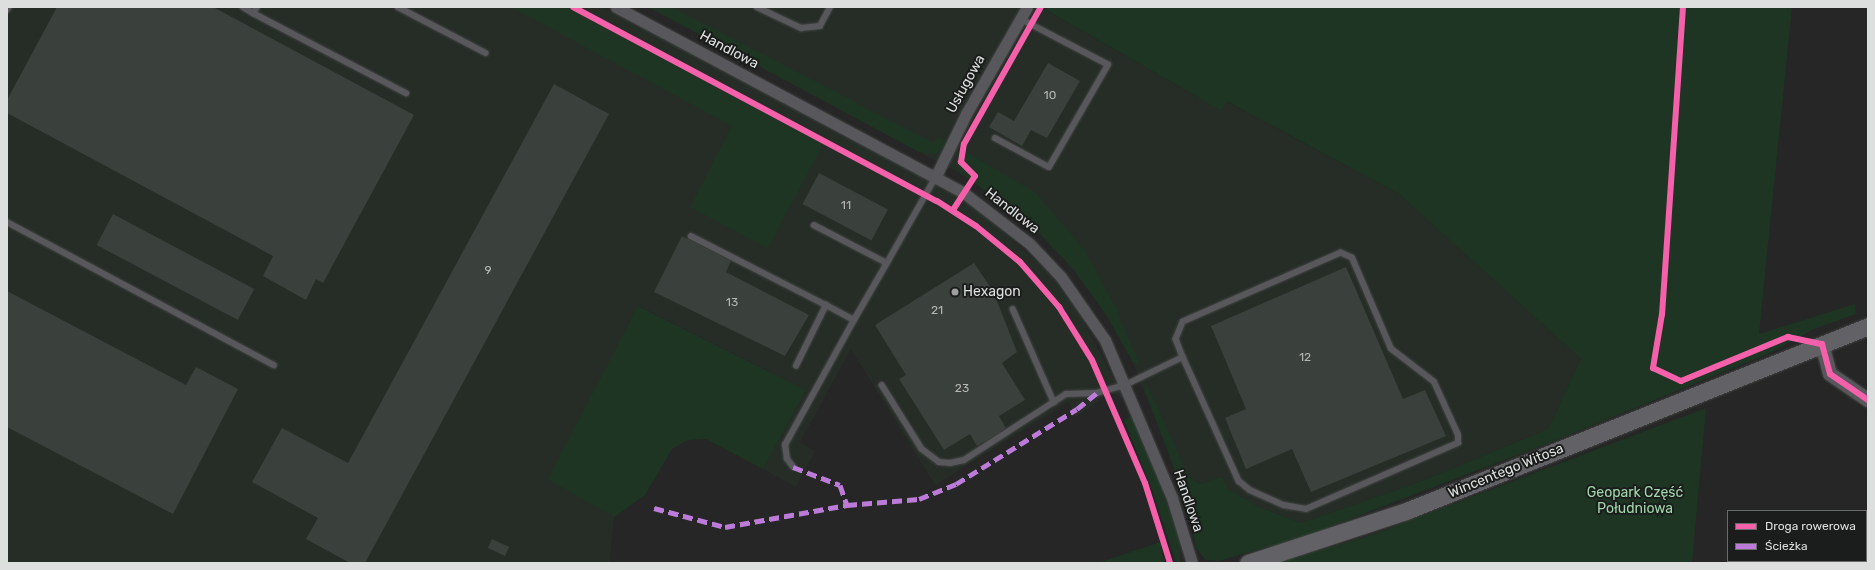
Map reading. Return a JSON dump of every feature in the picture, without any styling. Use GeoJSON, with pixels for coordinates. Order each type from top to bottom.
{"type":"FeatureCollection","features":[{"type":"Feature","properties":{"kind":"main road","name":"Wincentego Witosa"},"geometry":{"type":"LineString","coordinates":[[1248,563],[1406,511],[1760,367],[1868,326]]}},
{"type":"Feature","properties":{"kind":"street","name":"Handlowa"},"geometry":{"type":"LineString","coordinates":[[616,7],[964,193],[1018,232],[1061,277],[1105,340],[1126,386],[1172,498],[1192,563]]}},
{"type":"Feature","properties":{"kind":"street","name":"Usługowa"},"geometry":{"type":"LineString","coordinates":[[936,178],[963,120],[1027,7]]}},
{"type":"Feature","properties":{"kind":"street"},"geometry":{"type":"LineString","coordinates":[[1822,344],[1830,374],[1868,400]]}},
{"type":"Feature","properties":{"kind":"lane"},"geometry":{"type":"LineString","coordinates":[[243,7],[406,93]]}},
{"type":"Feature","properties":{"kind":"lane"},"geometry":{"type":"LineString","coordinates":[[253,13],[257,7]]}},
{"type":"Feature","properties":{"kind":"lane"},"geometry":{"type":"LineString","coordinates":[[398,7],[486,53]]}},
{"type":"Feature","properties":{"kind":"lane"},"geometry":{"type":"LineString","coordinates":[[757,7],[800,28],[820,26],[830,7]]}},
{"type":"Feature","properties":{"kind":"lane"},"geometry":{"type":"LineString","coordinates":[[995,138],[1049,167],[1108,65],[1020,19]]}},
{"type":"Feature","properties":{"kind":"lane"},"geometry":{"type":"LineString","coordinates":[[793,467],[787,459],[785,445],[854,320],[936,178]]}},
{"type":"Feature","properties":{"kind":"lane"},"geometry":{"type":"LineString","coordinates":[[7,222],[274,365]]}},
{"type":"Feature","properties":{"kind":"lane"},"geometry":{"type":"LineString","coordinates":[[814,225],[887,263]]}},
{"type":"Feature","properties":{"kind":"lane"},"geometry":{"type":"LineString","coordinates":[[691,236],[854,320]]}},
{"type":"Feature","properties":{"kind":"lane"},"geometry":{"type":"LineString","coordinates":[[1341,253],[1352,258],[1391,349],[1434,382],[1458,435],[1458,443],[1306,509],[1284,505],[1250,490],[1239,481],[1183,358],[1176,339],[1183,322],[1341,253]]}},
{"type":"Feature","properties":{"kind":"lane"},"geometry":{"type":"LineString","coordinates":[[796,366],[826,306]]}},
{"type":"Feature","properties":{"kind":"lane"},"geometry":{"type":"LineString","coordinates":[[1012,309],[1054,402]]}},
{"type":"Feature","properties":{"kind":"lane"},"geometry":{"type":"LineString","coordinates":[[882,385],[922,449],[945,463],[964,460],[1066,394],[1097,393],[1126,386],[1183,358]]}},
{"type":"Feature","properties":{"kind":"shaded area"},"geometry":{"type":"Polygon","coordinates":[[[7,7],[604,7],[954,194],[979,211],[1048,272],[1078,312],[1125,399],[1113,394],[1105,396],[1076,417],[1069,402],[935,485],[851,349],[800,442],[815,451],[796,487],[763,469],[806,390],[639,306],[609,563],[7,563],[7,7]]]}},
{"type":"Feature","properties":{"kind":"shaded area"},"geometry":{"type":"Polygon","coordinates":[[[647,7],[1040,7],[1220,110],[1227,102],[1399,194],[1581,359],[1548,429],[1422,481],[1301,523],[1259,507],[1227,489],[1222,476],[1200,484],[1189,477],[1179,480],[1132,361],[1107,316],[1073,269],[1037,231],[990,193],[959,173],[647,7]]]}},
{"type":"Feature","properties":{"kind":"green space"},"geometry":{"type":"Polygon","coordinates":[[[511,7],[566,7],[823,144],[768,248],[690,207],[732,126],[511,7]]]}},
{"type":"Feature","properties":{"kind":"green space"},"geometry":{"type":"Polygon","coordinates":[[[649,7],[672,7],[934,143],[938,137],[948,142],[936,154],[919,152],[649,7]]]}},
{"type":"Feature","properties":{"kind":"green space"},"geometry":{"type":"Polygon","coordinates":[[[1048,7],[1792,7],[1759,334],[1855,304],[1856,314],[1814,329],[1770,353],[1549,443],[1303,537],[1219,561],[1206,560],[1196,548],[1186,501],[1145,390],[1146,382],[1189,477],[1200,484],[1222,476],[1228,489],[1259,507],[1301,523],[1422,481],[1548,429],[1581,359],[1399,194],[1228,102],[1220,110],[1046,10],[1048,7]]]}},
{"type":"Feature","properties":{"kind":"green space"},"geometry":{"type":"Polygon","coordinates":[[[961,149],[1036,193],[1084,249],[1113,302],[1140,365],[1132,361],[1107,316],[1073,269],[1037,231],[960,172],[955,159],[961,149]]]}},
{"type":"Feature","properties":{"kind":"green space"},"geometry":{"type":"Polygon","coordinates":[[[638,306],[806,390],[763,469],[706,439],[688,440],[672,449],[645,495],[614,517],[548,479],[638,306]]]}},
{"type":"Feature","properties":{"kind":"green space","name":"Geopark Część Południowa"},"geometry":{"type":"Polygon","coordinates":[[[1706,408],[1692,563],[1277,563],[1374,534],[1706,408]]]}},
{"type":"Feature","properties":{"kind":"green space"},"geometry":{"type":"Polygon","coordinates":[[[1131,417],[1162,489],[1180,543],[1180,563],[1176,563],[1153,492],[1124,420],[1131,417]]]}},
{"type":"Feature","properties":{"kind":"green space"},"geometry":{"type":"Polygon","coordinates":[[[1160,542],[1164,563],[1098,563],[1160,542]]]}},
{"type":"Feature","properties":{"kind":"building"},"geometry":{"type":"Polygon","coordinates":[[[57,7],[213,7],[414,115],[323,283],[316,279],[306,300],[263,276],[273,256],[7,113],[7,100],[57,7]]]}},
{"type":"Feature","properties":{"kind":"building"},"geometry":{"type":"Polygon","coordinates":[[[1048,63],[1080,81],[1047,138],[1031,130],[1022,146],[989,127],[998,112],[1014,121],[1048,63]]]}},
{"type":"Feature","properties":{"kind":"building"},"geometry":{"type":"Polygon","coordinates":[[[554,84],[609,114],[365,563],[350,563],[306,539],[318,518],[252,482],[282,428],[348,463],[554,84]]]}},
{"type":"Feature","properties":{"kind":"building"},"geometry":{"type":"Polygon","coordinates":[[[819,173],[888,210],[871,241],[803,204],[819,173]]]}},
{"type":"Feature","properties":{"kind":"building"},"geometry":{"type":"Polygon","coordinates":[[[113,214],[254,289],[238,320],[97,245],[113,214]]]}},
{"type":"Feature","properties":{"kind":"building"},"geometry":{"type":"Polygon","coordinates":[[[682,236],[731,261],[726,272],[809,315],[785,356],[654,292],[682,236]]]}},
{"type":"Feature","properties":{"kind":"building"},"geometry":{"type":"Polygon","coordinates":[[[974,263],[993,291],[1017,352],[1002,363],[1025,400],[999,416],[1006,428],[999,433],[977,446],[970,434],[944,450],[899,379],[906,375],[875,325],[974,263]]]}},
{"type":"Feature","properties":{"kind":"building"},"geometry":{"type":"Polygon","coordinates":[[[1346,267],[1403,399],[1425,390],[1446,436],[1311,492],[1292,449],[1246,469],[1225,418],[1246,409],[1211,326],[1346,267]]]}},
{"type":"Feature","properties":{"kind":"building"},"geometry":{"type":"Polygon","coordinates":[[[7,291],[186,385],[196,367],[238,389],[173,514],[7,427],[7,291]]]}},
{"type":"Feature","properties":{"kind":"building"},"geometry":{"type":"Polygon","coordinates":[[[492,539],[509,547],[505,556],[488,548],[492,539]]]}},
{"type":"Feature","properties":{"kind":"marked path"},"geometry":{"type":"LineString","coordinates":[[654,508],[725,527],[847,505],[919,499],[956,484],[1077,409],[1097,393]]}},
{"type":"Feature","properties":{"kind":"marked path"},"geometry":{"type":"LineString","coordinates":[[793,467],[840,485],[847,505]]}},
{"type":"Feature","properties":{"kind":"cycle path"},"geometry":{"type":"LineString","coordinates":[[573,7],[937,201],[976,226],[1020,262],[1059,307],[1092,360],[1145,483],[1170,563]]}},
{"type":"Feature","properties":{"kind":"cycle path"},"geometry":{"type":"LineString","coordinates":[[953,210],[975,176],[961,162],[964,144],[1041,7]]}},
{"type":"Feature","properties":{"kind":"cycle path"},"geometry":{"type":"LineString","coordinates":[[1683,7],[1662,314],[1653,368],[1681,381],[1788,337],[1822,344],[1830,374],[1868,400]]}},
{"type":"Feature","properties":{"kind":"place","name":"Hexagon"},"geometry":{"type":"Point","coordinates":[955,292]}}]}
